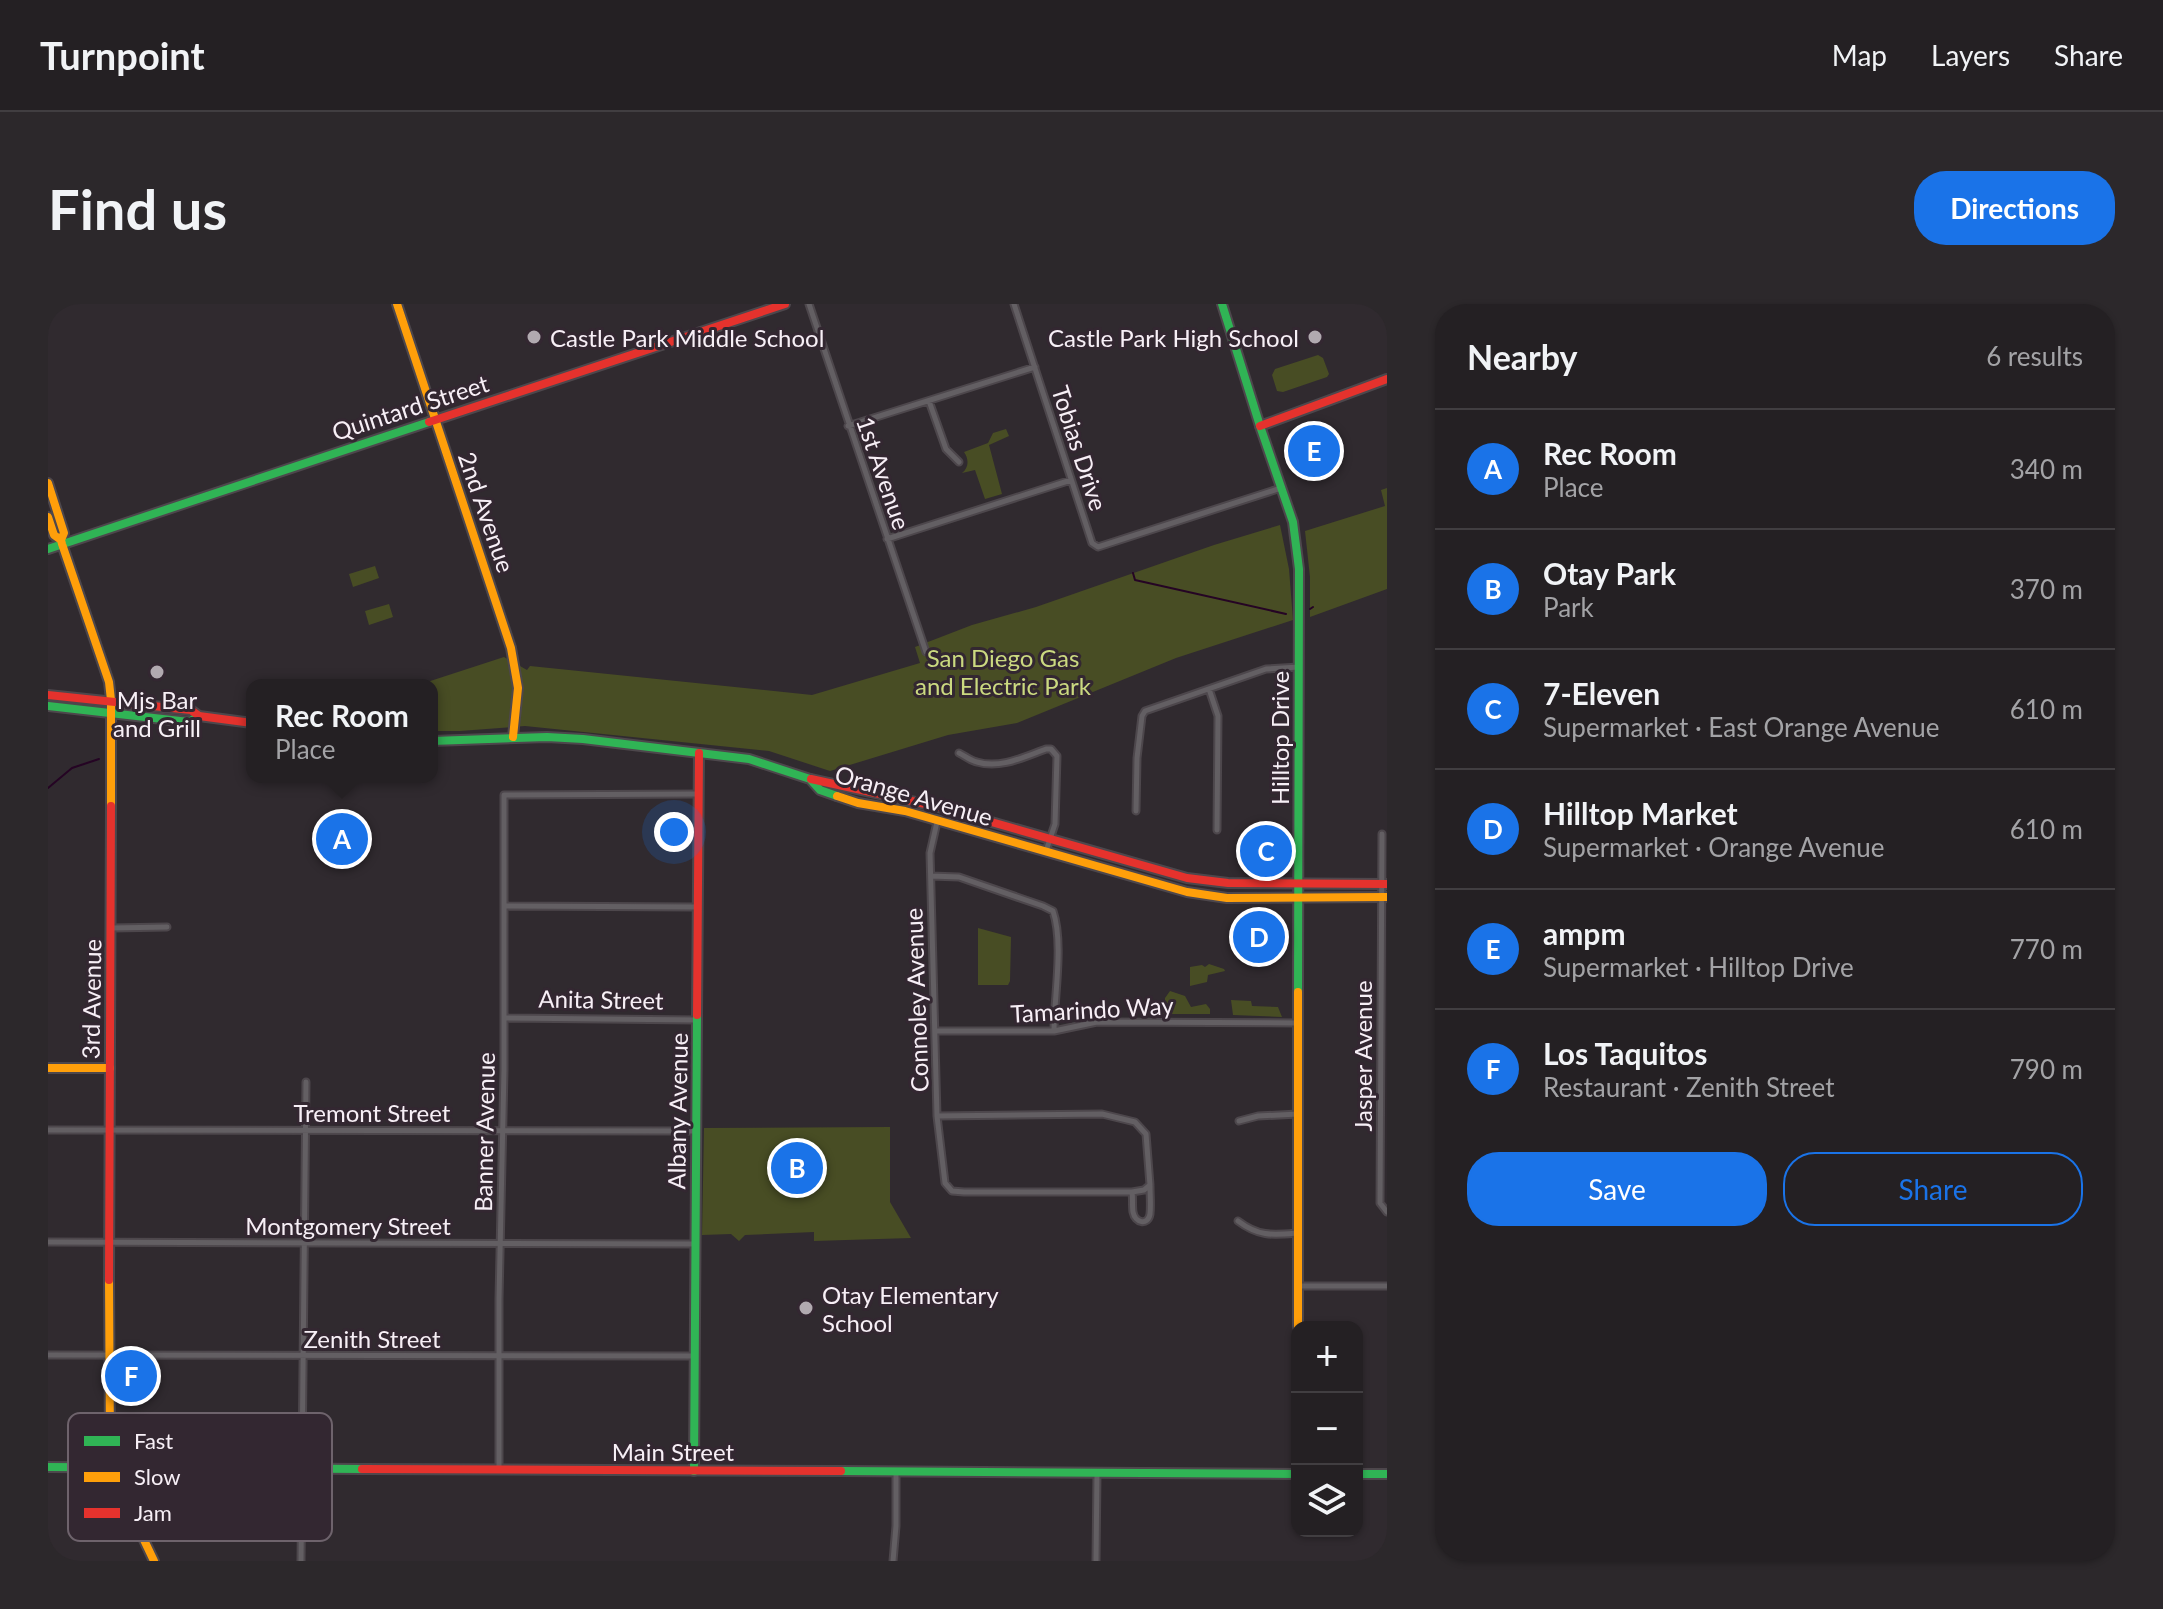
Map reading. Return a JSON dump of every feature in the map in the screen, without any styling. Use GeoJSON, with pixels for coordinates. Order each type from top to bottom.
{"type":"FeatureCollection","features":[{"type":"Feature","properties":{"kind":"main road","name":"2nd Avenue"},"geometry":{"type":"LineString","coordinates":[[397,304],[511,648],[518,688],[513,737]]}},
{"type":"Feature","properties":{"kind":"main road","name":"Quintard Street"},"geometry":{"type":"LineString","coordinates":[[48,549],[785,304]]}},
{"type":"Feature","properties":{"kind":"main road","name":"Hilltop Drive"},"geometry":{"type":"LineString","coordinates":[[1222,304],[1293,522],[1299,569],[1298,1321]]}},
{"type":"Feature","properties":{"kind":"main road"},"geometry":{"type":"LineString","coordinates":[[1260,426],[1387,379]]}},
{"type":"Feature","properties":{"kind":"main road","name":"3rd Avenue"},"geometry":{"type":"LineString","coordinates":[[48,483],[64,533],[62,542]]}},
{"type":"Feature","properties":{"kind":"main road","name":"3rd Avenue"},"geometry":{"type":"LineString","coordinates":[[48,517],[54,535],[62,542],[109,682],[111,700],[110,1413]]}},
{"type":"Feature","properties":{"kind":"main road"},"geometry":{"type":"LineString","coordinates":[[48,695],[191,710],[199,716],[246,722]]}},
{"type":"Feature","properties":{"kind":"main road"},"geometry":{"type":"LineString","coordinates":[[48,706],[189,722],[199,716]]}},
{"type":"Feature","properties":{"kind":"main road","name":"Orange Avenue"},"geometry":{"type":"LineString","coordinates":[[438,741],[513,737],[583,739],[749,759],[810,779],[820,790],[858,803],[905,811],[1187,892],[1227,898],[1384,897]]}},
{"type":"Feature","properties":{"kind":"main road","name":"Albany Avenue"},"geometry":{"type":"LineString","coordinates":[[694,1471],[699,753]]}},
{"type":"Feature","properties":{"kind":"main road"},"geometry":{"type":"LineString","coordinates":[[810,779],[941,808],[1187,878],[1228,883],[1384,884]]}},
{"type":"Feature","properties":{"kind":"main road"},"geometry":{"type":"LineString","coordinates":[[937,822],[941,808]]}},
{"type":"Feature","properties":{"kind":"main road"},"geometry":{"type":"LineString","coordinates":[[48,1068],[110,1068]]}},
{"type":"Feature","properties":{"kind":"main road","name":"Main Street"},"geometry":{"type":"LineString","coordinates":[[48,1467],[68,1467]]}},
{"type":"Feature","properties":{"kind":"main road","name":"Main Street"},"geometry":{"type":"LineString","coordinates":[[332,1469],[1291,1474]]}},
{"type":"Feature","properties":{"kind":"main road"},"geometry":{"type":"LineString","coordinates":[[1363,1474],[1387,1474]]}},
{"type":"Feature","properties":{"kind":"main road","name":"3rd Avenue"},"geometry":{"type":"LineString","coordinates":[[144,1541],[154,1561]]}},
{"type":"Feature","properties":{"kind":"street","name":"1st Avenue"},"geometry":{"type":"LineString","coordinates":[[809,304],[926,652]]}},
{"type":"Feature","properties":{"kind":"street","name":"Tobias Drive"},"geometry":{"type":"LineString","coordinates":[[1014,304],[1092,543],[1098,547],[1106,546],[1283,488]]}},
{"type":"Feature","properties":{"kind":"street"},"geometry":{"type":"LineString","coordinates":[[848,426],[1035,367]]}},
{"type":"Feature","properties":{"kind":"street"},"geometry":{"type":"LineString","coordinates":[[929,401],[946,449],[959,462]]}},
{"type":"Feature","properties":{"kind":"street"},"geometry":{"type":"LineString","coordinates":[[887,539],[1071,480]]}},
{"type":"Feature","properties":{"kind":"street"},"geometry":{"type":"LineString","coordinates":[[1136,811],[1137,758],[1145,711],[1266,669],[1299,667]]}},
{"type":"Feature","properties":{"kind":"street"},"geometry":{"type":"LineString","coordinates":[[1209,689],[1218,716],[1217,830]]}},
{"type":"Feature","properties":{"kind":"street"},"geometry":{"type":"LineString","coordinates":[[959,753],[975,762],[1005,764],[1051,749],[1057,756],[1055,824],[1046,853]]}},
{"type":"Feature","properties":{"kind":"street","name":"Banner Avenue"},"geometry":{"type":"LineString","coordinates":[[499,1470],[504,795],[698,794]]}},
{"type":"Feature","properties":{"kind":"street","name":"Connoley Avenue"},"geometry":{"type":"LineString","coordinates":[[937,822],[930,853],[937,1116],[944,1178],[948,1188],[954,1191],[1132,1192]]}},
{"type":"Feature","properties":{"kind":"street","name":"Jasper Avenue"},"geometry":{"type":"LineString","coordinates":[[1382,834],[1380,1203],[1387,1212]]}},
{"type":"Feature","properties":{"kind":"street"},"geometry":{"type":"LineString","coordinates":[[931,876],[959,877],[1053,911],[1057,945],[1054,1031]]}},
{"type":"Feature","properties":{"kind":"street"},"geometry":{"type":"LineString","coordinates":[[504,906],[698,907]]}},
{"type":"Feature","properties":{"kind":"street"},"geometry":{"type":"LineString","coordinates":[[112,928],[167,927]]}},
{"type":"Feature","properties":{"kind":"street","name":"Anita Street"},"geometry":{"type":"LineString","coordinates":[[504,1018],[698,1020]]}},
{"type":"Feature","properties":{"kind":"street","name":"Tamarindo Way"},"geometry":{"type":"LineString","coordinates":[[935,1031],[1054,1031],[1097,1022],[1298,1023]]}},
{"type":"Feature","properties":{"kind":"street"},"geometry":{"type":"LineString","coordinates":[[302,1413],[306,1082]]}},
{"type":"Feature","properties":{"kind":"street"},"geometry":{"type":"LineString","coordinates":[[937,1116],[1102,1114],[1135,1122],[1146,1134],[1150,1185],[1150,1214],[1144,1222],[1138,1221],[1132,1192],[1144,1190],[1150,1185]]}},
{"type":"Feature","properties":{"kind":"street"},"geometry":{"type":"LineString","coordinates":[[1239,1121],[1258,1116],[1298,1114]]}},
{"type":"Feature","properties":{"kind":"street","name":"Tremont Street"},"geometry":{"type":"LineString","coordinates":[[48,1130],[696,1131]]}},
{"type":"Feature","properties":{"kind":"street"},"geometry":{"type":"LineString","coordinates":[[1238,1221],[1250,1230],[1263,1234],[1298,1233]]}},
{"type":"Feature","properties":{"kind":"street","name":"Montgomery Street"},"geometry":{"type":"LineString","coordinates":[[48,1242],[696,1244]]}},
{"type":"Feature","properties":{"kind":"street"},"geometry":{"type":"LineString","coordinates":[[1298,1286],[1387,1286]]}},
{"type":"Feature","properties":{"kind":"street","name":"Zenith Street"},"geometry":{"type":"LineString","coordinates":[[48,1355],[695,1356]]}},
{"type":"Feature","properties":{"kind":"street"},"geometry":{"type":"LineString","coordinates":[[893,1561],[896,1471]]}},
{"type":"Feature","properties":{"kind":"street"},"geometry":{"type":"LineString","coordinates":[[1096,1561],[1097,1473]]}},
{"type":"Feature","properties":{"kind":"green space"},"geometry":{"type":"Polygon","coordinates":[[[1318,355],[1323,358],[1329,374],[1327,377],[1283,392],[1277,391],[1272,375],[1275,369],[1318,355]]]}},
{"type":"Feature","properties":{"kind":"green space"},"geometry":{"type":"Polygon","coordinates":[[[1006,429],[1009,436],[989,445],[1002,494],[985,499],[975,470],[962,473],[968,463],[964,452],[988,443],[993,433],[1006,429]]]}},
{"type":"Feature","properties":{"kind":"green space"},"geometry":{"type":"Polygon","coordinates":[[[1387,488],[1387,589],[1310,617],[1305,531],[1385,506],[1381,490],[1387,488]]]}},
{"type":"Feature","properties":{"kind":"green space","name":"San Diego Gas and Electric Park"},"geometry":{"type":"Polygon","coordinates":[[[1280,525],[1289,569],[1293,620],[1176,658],[1017,723],[948,735],[830,771],[769,751],[525,726],[438,731],[436,679],[504,657],[527,670],[530,666],[812,695],[920,663],[915,647],[972,625],[1036,607],[1280,525]]]}},
{"type":"Feature","properties":{"kind":"green space"},"geometry":{"type":"Polygon","coordinates":[[[375,566],[379,578],[353,587],[349,574],[375,566]]]}},
{"type":"Feature","properties":{"kind":"green space"},"geometry":{"type":"Polygon","coordinates":[[[389,604],[393,617],[369,625],[365,611],[389,604]]]}},
{"type":"Feature","properties":{"kind":"green space"},"geometry":{"type":"Polygon","coordinates":[[[978,928],[1011,937],[1008,985],[978,985],[978,928]]]}},
{"type":"Feature","properties":{"kind":"green space"},"geometry":{"type":"Polygon","coordinates":[[[1209,964],[1225,971],[1208,975],[1207,982],[1190,986],[1190,967],[1209,964]]]}},
{"type":"Feature","properties":{"kind":"green space"},"geometry":{"type":"Polygon","coordinates":[[[1170,991],[1185,996],[1191,1007],[1206,1004],[1210,1014],[1146,1014],[1145,1008],[1165,1007],[1165,998],[1170,991]]]}},
{"type":"Feature","properties":{"kind":"green space"},"geometry":{"type":"Polygon","coordinates":[[[1231,1000],[1251,1001],[1252,1006],[1278,1007],[1282,1017],[1233,1015],[1231,1000]]]}},
{"type":"Feature","properties":{"kind":"green space"},"geometry":{"type":"Polygon","coordinates":[[[890,1127],[890,1202],[911,1238],[814,1241],[814,1232],[745,1235],[739,1241],[731,1234],[702,1235],[704,1128],[890,1127]]]}},
{"type":"Feature","properties":{"kind":"waterway"},"geometry":{"type":"LineString","coordinates":[[1133,573],[1135,580],[1286,614]]}},
{"type":"Feature","properties":{"kind":"waterway"},"geometry":{"type":"LineString","coordinates":[[48,788],[72,768],[99,759]]}},
{"type":"Feature","properties":{"kind":"traffic: fast"},"geometry":{"type":"LineString","coordinates":[[1222,304],[1293,522],[1299,569],[1298,992]]}},
{"type":"Feature","properties":{"kind":"traffic: fast"},"geometry":{"type":"LineString","coordinates":[[48,549],[429,422]]}},
{"type":"Feature","properties":{"kind":"traffic: fast"},"geometry":{"type":"LineString","coordinates":[[48,706],[189,722],[199,716]]}},
{"type":"Feature","properties":{"kind":"traffic: fast"},"geometry":{"type":"LineString","coordinates":[[438,741],[547,737],[583,739],[749,759],[810,779],[820,790],[837,796]]}},
{"type":"Feature","properties":{"kind":"traffic: fast"},"geometry":{"type":"LineString","coordinates":[[694,1471],[697,1015]]}},
{"type":"Feature","properties":{"kind":"traffic: fast"},"geometry":{"type":"LineString","coordinates":[[48,1467],[68,1467]]}},
{"type":"Feature","properties":{"kind":"traffic: fast"},"geometry":{"type":"LineString","coordinates":[[332,1469],[362,1469]]}},
{"type":"Feature","properties":{"kind":"traffic: fast"},"geometry":{"type":"LineString","coordinates":[[841,1471],[1291,1474]]}},
{"type":"Feature","properties":{"kind":"traffic: fast"},"geometry":{"type":"LineString","coordinates":[[1363,1474],[1387,1474]]}},
{"type":"Feature","properties":{"kind":"traffic: slow"},"geometry":{"type":"LineString","coordinates":[[397,304],[511,648],[518,688],[513,737]]}},
{"type":"Feature","properties":{"kind":"traffic: slow"},"geometry":{"type":"LineString","coordinates":[[48,483],[64,533],[62,544],[109,682],[111,806]]}},
{"type":"Feature","properties":{"kind":"traffic: slow"},"geometry":{"type":"LineString","coordinates":[[48,517],[54,535],[61,540]]}},
{"type":"Feature","properties":{"kind":"traffic: slow"},"geometry":{"type":"LineString","coordinates":[[837,796],[905,811],[1187,892],[1227,898],[1387,897]]}},
{"type":"Feature","properties":{"kind":"traffic: slow"},"geometry":{"type":"LineString","coordinates":[[1298,992],[1298,1321]]}},
{"type":"Feature","properties":{"kind":"traffic: slow"},"geometry":{"type":"LineString","coordinates":[[48,1068],[110,1068]]}},
{"type":"Feature","properties":{"kind":"traffic: slow"},"geometry":{"type":"LineString","coordinates":[[109,1280],[110,1413]]}},
{"type":"Feature","properties":{"kind":"traffic: slow"},"geometry":{"type":"LineString","coordinates":[[145,1541],[154,1561]]}},
{"type":"Feature","properties":{"kind":"traffic: jam"},"geometry":{"type":"LineString","coordinates":[[429,422],[785,304]]}},
{"type":"Feature","properties":{"kind":"traffic: jam"},"geometry":{"type":"LineString","coordinates":[[1260,426],[1387,379]]}},
{"type":"Feature","properties":{"kind":"traffic: jam"},"geometry":{"type":"LineString","coordinates":[[48,695],[191,710],[199,716],[246,722]]}},
{"type":"Feature","properties":{"kind":"traffic: jam"},"geometry":{"type":"LineString","coordinates":[[697,1015],[699,753]]}},
{"type":"Feature","properties":{"kind":"traffic: jam"},"geometry":{"type":"LineString","coordinates":[[811,779],[939,807],[1187,878],[1228,883],[1387,884]]}},
{"type":"Feature","properties":{"kind":"traffic: jam"},"geometry":{"type":"LineString","coordinates":[[109,1280],[111,806]]}},
{"type":"Feature","properties":{"kind":"traffic: jam"},"geometry":{"type":"LineString","coordinates":[[362,1469],[841,1471]]}},
{"type":"Feature","properties":{"kind":"place","name":"Castle Park Middle School"},"geometry":{"type":"Point","coordinates":[534,337]}},
{"type":"Feature","properties":{"kind":"place","name":"Castle Park High School"},"geometry":{"type":"Point","coordinates":[1315,337]}},
{"type":"Feature","properties":{"kind":"place","name":"ampm"},"geometry":{"type":"Point","coordinates":[1314,451]}},
{"type":"Feature","properties":{"kind":"place","name":"Mjs Bar and Grill"},"geometry":{"type":"Point","coordinates":[157,672]}},
{"type":"Feature","properties":{"kind":"place","name":"Rec Room"},"geometry":{"type":"Point","coordinates":[342,839]}},
{"type":"Feature","properties":{"kind":"place","name":"7-Eleven"},"geometry":{"type":"Point","coordinates":[1266,851]}},
{"type":"Feature","properties":{"kind":"place","name":"Hilltop Market"},"geometry":{"type":"Point","coordinates":[1259,937]}},
{"type":"Feature","properties":{"kind":"place","name":"Otay Park"},"geometry":{"type":"Point","coordinates":[797,1168]}},
{"type":"Feature","properties":{"kind":"place","name":"Otay Elementary School"},"geometry":{"type":"Point","coordinates":[806,1308]}},
{"type":"Feature","properties":{"kind":"place","name":"Los Taquitos"},"geometry":{"type":"Point","coordinates":[131,1376]}}]}
